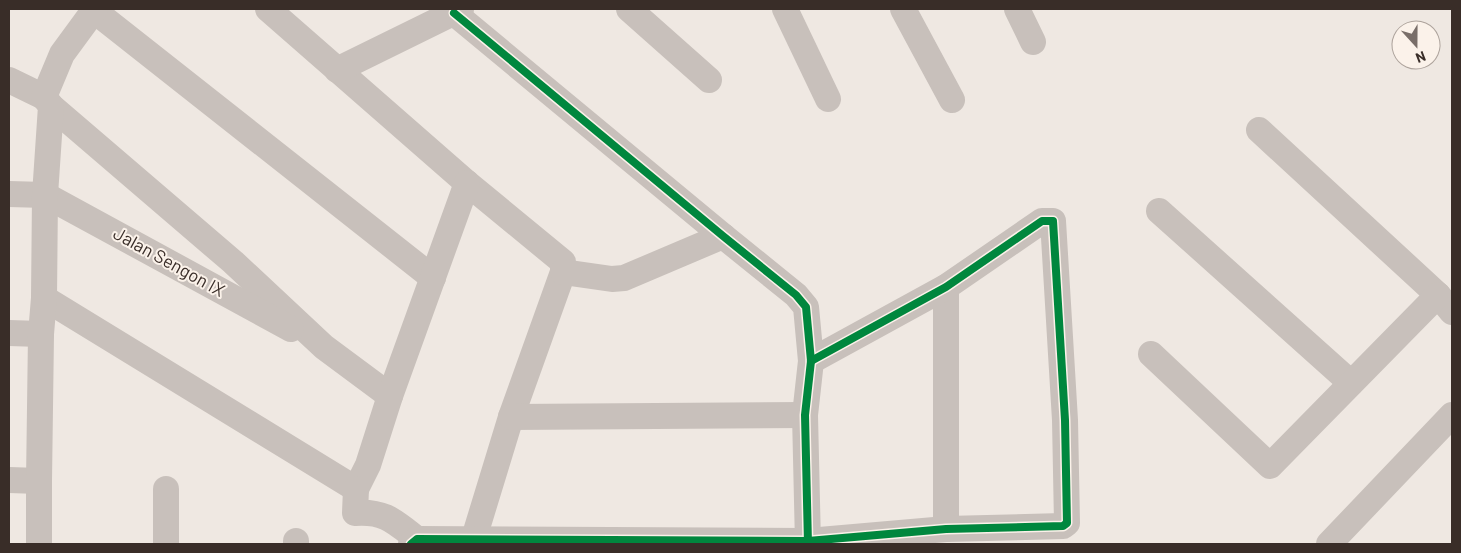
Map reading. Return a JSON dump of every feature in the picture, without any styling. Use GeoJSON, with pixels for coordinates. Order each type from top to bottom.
{"type":"FeatureCollection","features":[{"type":"Feature","properties":{"kind":"street"},"geometry":{"type":"LineString","coordinates":[[39,544],[41,334],[44,298],[47,102],[62,54],[94,9],[432,278]]}},
{"type":"Feature","properties":{"kind":"street"},"geometry":{"type":"LineString","coordinates":[[268,9],[467,183],[563,262],[563,272],[511,417],[474,538]]}},
{"type":"Feature","properties":{"kind":"street"},"geometry":{"type":"LineString","coordinates":[[629,9],[709,80]]}},
{"type":"Feature","properties":{"kind":"street"},"geometry":{"type":"LineString","coordinates":[[785,9],[828,99]]}},
{"type":"Feature","properties":{"kind":"street"},"geometry":{"type":"LineString","coordinates":[[903,9],[952,100]]}},
{"type":"Feature","properties":{"kind":"street"},"geometry":{"type":"LineString","coordinates":[[1017,9],[1033,42]]}},
{"type":"Feature","properties":{"kind":"street"},"geometry":{"type":"LineString","coordinates":[[337,70],[458,11],[723,236],[796,294],[806,307],[811,361],[805,415],[808,543]]}},
{"type":"Feature","properties":{"kind":"street"},"geometry":{"type":"LineString","coordinates":[[9,80],[47,102],[233,262],[324,347],[390,396]]}},
{"type":"Feature","properties":{"kind":"street"},"geometry":{"type":"LineString","coordinates":[[1151,354],[1270,466],[1351,383],[1445,303],[1258,130]]}},
{"type":"Feature","properties":{"kind":"street"},"geometry":{"type":"LineString","coordinates":[[467,183],[390,396],[368,465],[356,489],[355,513],[368,512],[389,517],[414,542],[474,538],[808,543],[946,529],[1062,526],[1067,523],[1065,420],[1053,221],[1042,221],[946,287],[811,361]]}},
{"type":"Feature","properties":{"kind":"street","name":"Jalan Sengon IX"},"geometry":{"type":"LineString","coordinates":[[9,194],[45,195],[324,347]]}},
{"type":"Feature","properties":{"kind":"street"},"geometry":{"type":"LineString","coordinates":[[1159,211],[1351,383]]}},
{"type":"Feature","properties":{"kind":"street"},"geometry":{"type":"LineString","coordinates":[[563,272],[612,279],[624,278],[723,236]]}},
{"type":"Feature","properties":{"kind":"street"},"geometry":{"type":"LineString","coordinates":[[946,287],[946,529]]}},
{"type":"Feature","properties":{"kind":"street"},"geometry":{"type":"LineString","coordinates":[[44,298],[356,489]]}},
{"type":"Feature","properties":{"kind":"street"},"geometry":{"type":"LineString","coordinates":[[9,333],[41,334]]}},
{"type":"Feature","properties":{"kind":"street"},"geometry":{"type":"LineString","coordinates":[[1329,544],[1452,414]]}},
{"type":"Feature","properties":{"kind":"street"},"geometry":{"type":"LineString","coordinates":[[511,417],[805,415]]}},
{"type":"Feature","properties":{"kind":"street"},"geometry":{"type":"LineString","coordinates":[[9,480],[39,481]]}},
{"type":"Feature","properties":{"kind":"street"},"geometry":{"type":"LineString","coordinates":[[166,489],[166,544]]}},
{"type":"Feature","properties":{"kind":"cycle path"},"geometry":{"type":"LineString","coordinates":[[454,13],[796,295],[806,307],[811,361],[805,415],[808,544]]}},
{"type":"Feature","properties":{"kind":"cycle path"},"geometry":{"type":"LineString","coordinates":[[411,544],[417,539],[808,541],[946,529],[1063,526],[1067,523],[1065,420],[1053,221],[1042,221],[946,287],[811,361]]}}]}
